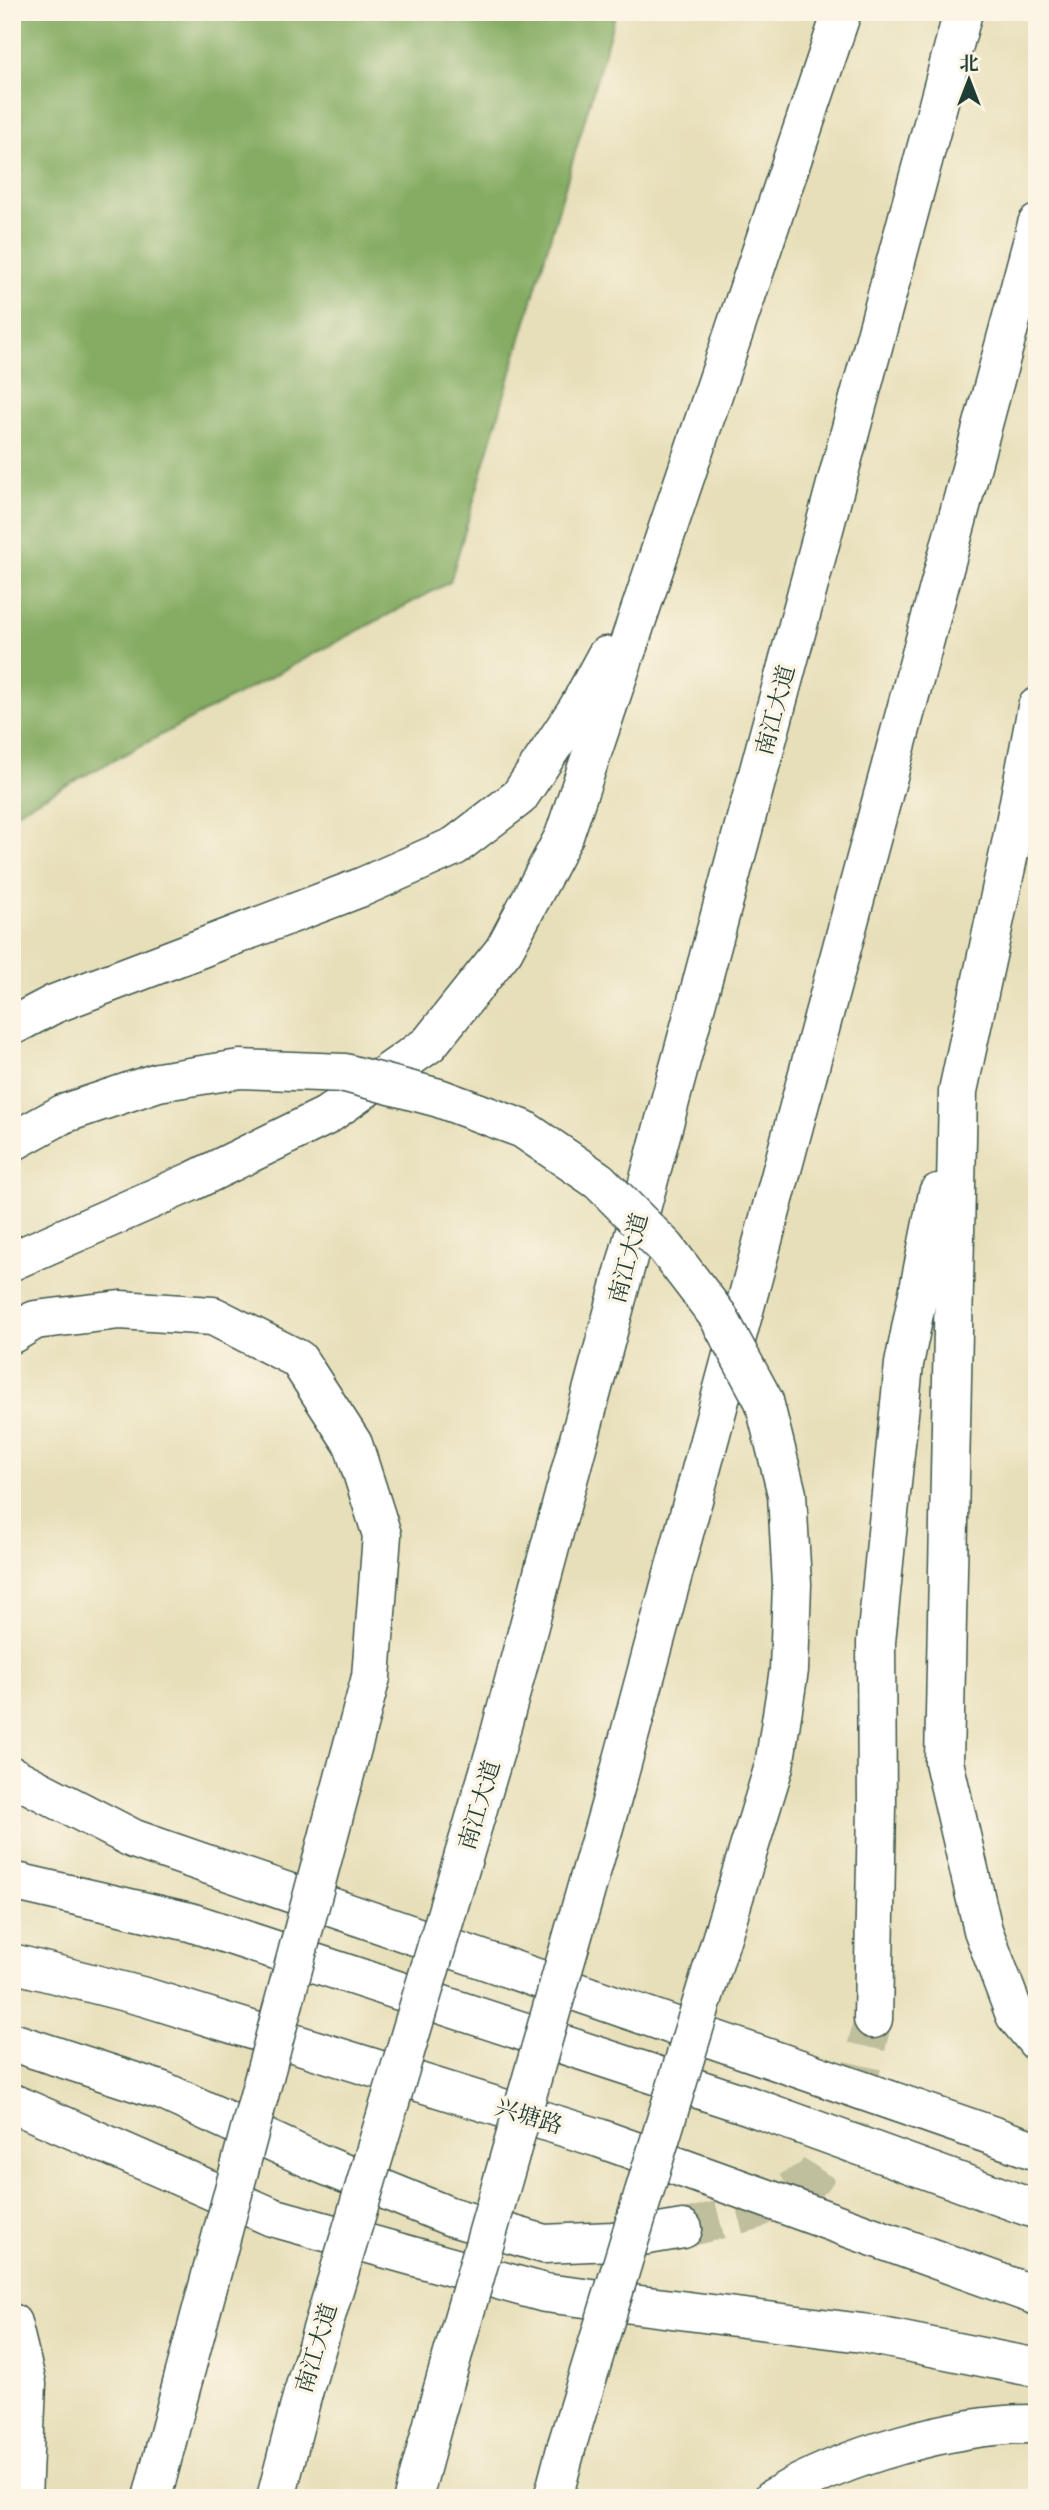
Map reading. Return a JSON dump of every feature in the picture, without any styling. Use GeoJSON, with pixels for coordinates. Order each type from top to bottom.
{"type":"FeatureCollection","features":[{"type":"Feature","properties":{"kind":"main road"},"geometry":{"type":"LineString","coordinates":[[12,1261],[193,1181],[326,1116],[429,1044],[503,950],[564,836],[842,12]]}},
{"type":"Feature","properties":{"kind":"main road","name":"南江大道"},"geometry":{"type":"LineString","coordinates":[[276,2498],[303,2393],[496,1748],[962,12]]}},
{"type":"Feature","properties":{"kind":"main road"},"geometry":{"type":"LineString","coordinates":[[413,2498],[618,1778],[1037,224]]}},
{"type":"Feature","properties":{"kind":"main road"},"geometry":{"type":"LineString","coordinates":[[12,1026],[54,1004],[362,887],[455,846],[519,797],[578,708],[661,552]]}},
{"type":"Feature","properties":{"kind":"main road"},"geometry":{"type":"LineString","coordinates":[[873,2019],[877,1806],[876,1642],[904,1364],[958,1091],[1009,857],[1037,707]]}},
{"type":"Feature","properties":{"kind":"main road"},"geometry":{"type":"LineString","coordinates":[[12,1142],[63,1114],[158,1082],[240,1069],[345,1073],[439,1098],[523,1129],[599,1181],[666,1248],[718,1316],[764,1401],[787,1494],[792,1584],[789,1671],[774,1766],[553,2498]]}},
{"type":"Feature","properties":{"kind":"main road"},"geometry":{"type":"LineString","coordinates":[[958,1091],[944,1762],[983,1930],[1015,2015],[1037,2042]]}},
{"type":"Feature","properties":{"kind":"main road"},"geometry":{"type":"LineString","coordinates":[[12,1334],[35,1320],[120,1310],[213,1316],[298,1359],[353,1444],[382,1535],[371,1677],[152,2498]]}},
{"type":"Feature","properties":{"kind":"main road"},"geometry":{"type":"LineString","coordinates":[[12,1776],[134,1839],[1037,2151]]}},
{"type":"Feature","properties":{"kind":"main road"},"geometry":{"type":"LineString","coordinates":[[12,1881],[190,1922],[747,2105],[1037,2210]]}},
{"type":"Feature","properties":{"kind":"main road","name":"兴塘路"},"geometry":{"type":"LineString","coordinates":[[12,1963],[145,1997],[599,2138],[1037,2297]]}},
{"type":"Feature","properties":{"kind":"main road"},"geometry":{"type":"LineString","coordinates":[[12,2042],[163,2091],[319,2163],[449,2216],[544,2245],[613,2241],[682,2229]]}},
{"type":"Feature","properties":{"kind":"main road"},"geometry":{"type":"LineString","coordinates":[[12,2103],[272,2217],[545,2293],[862,2333],[1037,2368]]}},
{"type":"Feature","properties":{"kind":"main road"},"geometry":{"type":"LineString","coordinates":[[12,2323],[27,2384],[22,2498]]}},
{"type":"Feature","properties":{"kind":"main road"},"geometry":{"type":"LineString","coordinates":[[773,2498],[790,2488],[888,2447],[1006,2424],[1037,2424]]}},
{"type":"Feature","properties":{"kind":"green space"},"geometry":{"type":"Polygon","coordinates":[[[12,12],[616,12],[450,582],[12,814],[12,12]]]}},
{"type":"Feature","properties":{"kind":"tunnel"},"geometry":{"type":"LineString","coordinates":[[683,2229],[753,2211],[813,2178],[848,2127],[873,2019]]}}]}
